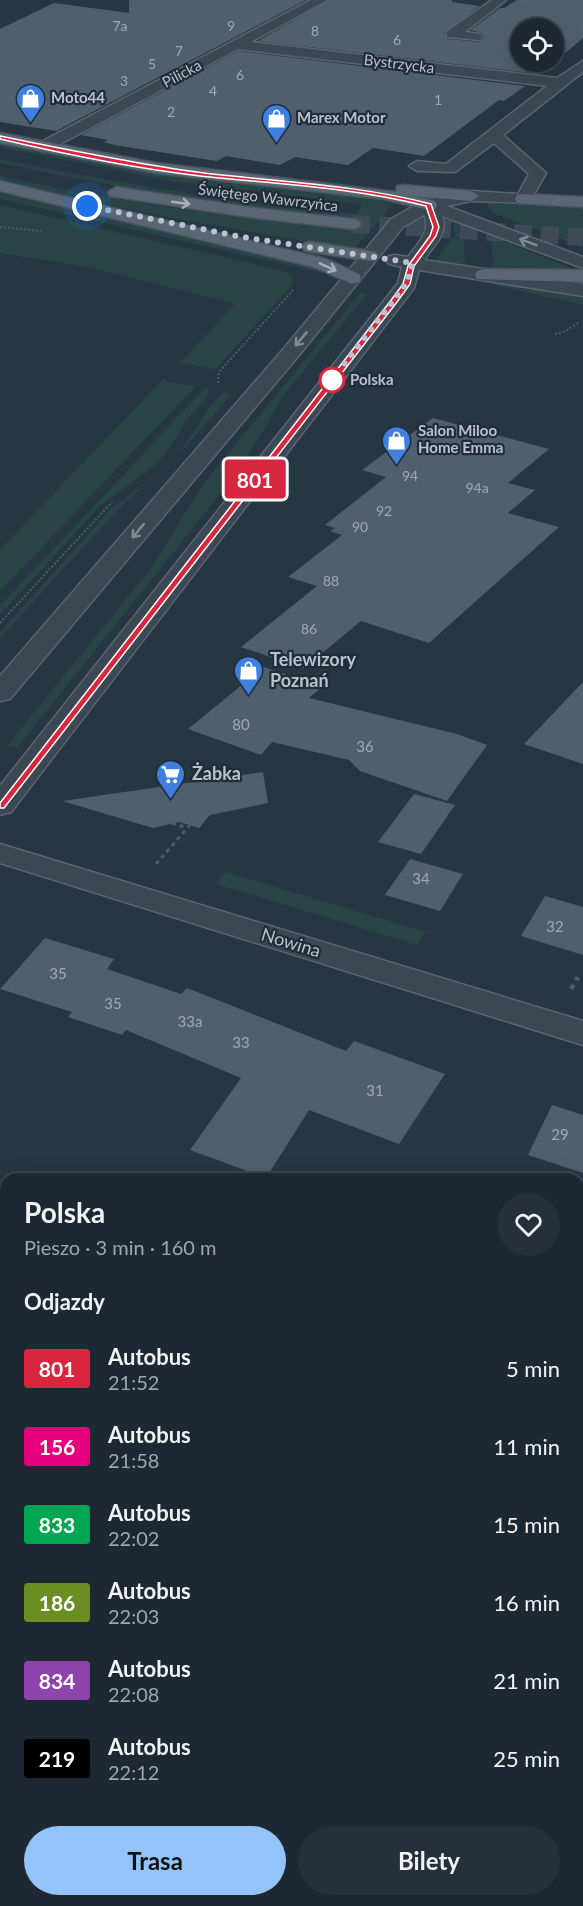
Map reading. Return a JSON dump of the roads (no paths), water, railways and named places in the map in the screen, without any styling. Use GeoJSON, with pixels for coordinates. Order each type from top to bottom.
{"type":"FeatureCollection","features":[{"type":"Feature","properties":{"kind":"main road"},"geometry":{"type":"LineString","coordinates":[[0,138],[197,174],[366,191],[429,205]]}},
{"type":"Feature","properties":{"kind":"main road","name":"Świętego Wawrzyńca"},"geometry":{"type":"LineString","coordinates":[[0,152],[88,171],[355,216],[227,210],[104,190]]}},
{"type":"Feature","properties":{"kind":"main road"},"geometry":{"type":"LineString","coordinates":[[0,170],[20,174]]}},
{"type":"Feature","properties":{"kind":"main road"},"geometry":{"type":"LineString","coordinates":[[0,186],[320,263],[352,278]]}},
{"type":"Feature","properties":{"kind":"main road"},"geometry":{"type":"LineString","coordinates":[[366,191],[403,190],[471,196]]}},
{"type":"Feature","properties":{"kind":"main road"},"geometry":{"type":"LineString","coordinates":[[523,199],[583,202]]}},
{"type":"Feature","properties":{"kind":"main road"},"geometry":{"type":"LineString","coordinates":[[109,211],[242,237],[370,256]]}},
{"type":"Feature","properties":{"kind":"main road"},"geometry":{"type":"LineString","coordinates":[[477,274],[583,276]]}},
{"type":"Feature","properties":{"kind":"street","name":"Pilicka"},"geometry":{"type":"LineString","coordinates":[[43,147],[321,0]]}},
{"type":"Feature","properties":{"kind":"street"},"geometry":{"type":"LineString","coordinates":[[475,37],[453,34],[500,0]]}},
{"type":"Feature","properties":{"kind":"street","name":"Bystrzycka"},"geometry":{"type":"LineString","coordinates":[[238,45],[583,83]]}},
{"type":"Feature","properties":{"kind":"street"},"geometry":{"type":"LineString","coordinates":[[417,166],[449,169],[583,65]]}},
{"type":"Feature","properties":{"kind":"street"},"geometry":{"type":"LineString","coordinates":[[0,693],[397,223],[429,205],[471,196],[523,199],[538,173],[494,135]]}},
{"type":"Feature","properties":{"kind":"street"},"geometry":{"type":"LineString","coordinates":[[429,205],[583,262]]}},
{"type":"Feature","properties":{"kind":"street"},"geometry":{"type":"LineString","coordinates":[[0,806],[410,274],[435,231],[436,223],[429,205]]}},
{"type":"Feature","properties":{"kind":"street"},"geometry":{"type":"LineString","coordinates":[[370,256],[410,274],[477,274],[583,290]]}},
{"type":"Feature","properties":{"kind":"street"},"geometry":{"type":"LineString","coordinates":[[532,296],[583,308]]}},
{"type":"Feature","properties":{"kind":"street","name":"Nowina"},"geometry":{"type":"LineString","coordinates":[[0,853],[583,1033]]}},
{"type":"Feature","properties":{"kind":"tunnel"},"geometry":{"type":"LineString","coordinates":[[352,224],[583,237]]}},
{"type":"Feature","properties":{"kind":"place","name":"Moto44"},"geometry":{"type":"Point","coordinates":[30,124]}},
{"type":"Feature","properties":{"kind":"place","name":"Marex Motor"},"geometry":{"type":"Point","coordinates":[276,144]}},
{"type":"Feature","properties":{"kind":"place","name":"Polska"},"geometry":{"type":"Point","coordinates":[332,380]}},
{"type":"Feature","properties":{"kind":"place","name":"Salon Miloo Home Emma"},"geometry":{"type":"Point","coordinates":[397,466]}},
{"type":"Feature","properties":{"kind":"place","name":"Telewizory Poznań"},"geometry":{"type":"Point","coordinates":[249,696]}},
{"type":"Feature","properties":{"kind":"place","name":"Żabka"},"geometry":{"type":"Point","coordinates":[171,800]}}]}
